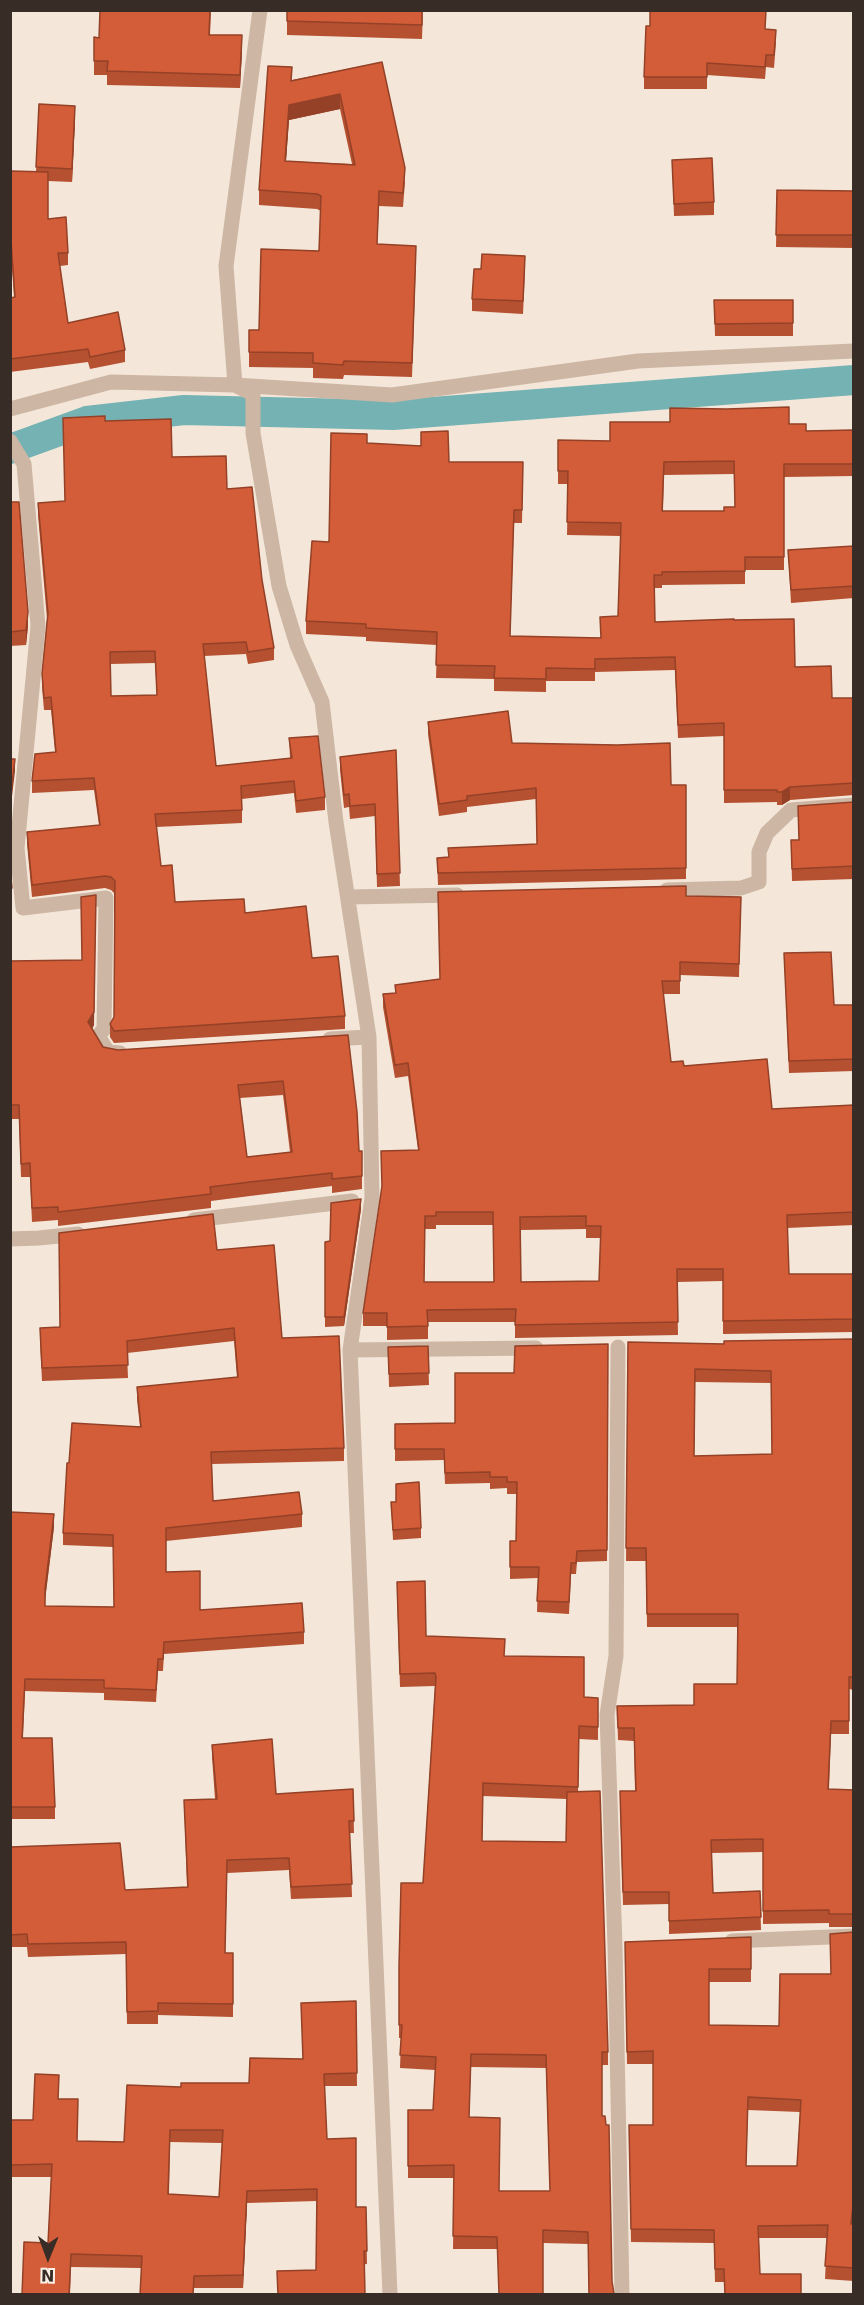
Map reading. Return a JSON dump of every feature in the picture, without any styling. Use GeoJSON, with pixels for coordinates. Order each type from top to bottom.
{"type":"FeatureCollection","features":[{"type":"Feature","properties":{"kind":"street"},"geometry":{"type":"LineString","coordinates":[[234,385],[226,266],[260,10]]}},
{"type":"Feature","properties":{"kind":"street"},"geometry":{"type":"LineString","coordinates":[[10,409],[111,382],[234,385],[392,395],[638,361],[854,351]]}},
{"type":"Feature","properties":{"kind":"street"},"geometry":{"type":"LineString","coordinates":[[234,385],[253,394],[253,433],[279,586],[297,645],[322,702],[336,822],[369,1037],[372,1198],[350,1350],[390,2295]]}},
{"type":"Feature","properties":{"kind":"street"},"geometry":{"type":"LineString","coordinates":[[10,441],[24,464],[38,626],[17,848],[22,908],[106,898],[104,1029],[98,1036],[108,1053],[140,1052]]}},
{"type":"Feature","properties":{"kind":"street"},"geometry":{"type":"LineString","coordinates":[[646,891],[741,888],[759,882],[759,852],[767,833],[791,810],[854,805]]}},
{"type":"Feature","properties":{"kind":"street"},"geometry":{"type":"LineString","coordinates":[[349,897],[468,895]]}},
{"type":"Feature","properties":{"kind":"street"},"geometry":{"type":"LineString","coordinates":[[312,1041],[369,1037]]}},
{"type":"Feature","properties":{"kind":"street"},"geometry":{"type":"LineString","coordinates":[[182,1221],[372,1198]]}},
{"type":"Feature","properties":{"kind":"street"},"geometry":{"type":"LineString","coordinates":[[10,1239],[98,1231]]}},
{"type":"Feature","properties":{"kind":"street"},"geometry":{"type":"LineString","coordinates":[[618,1347],[616,1656],[607,1714],[621,1946],[622,2295]]}},
{"type":"Feature","properties":{"kind":"street"},"geometry":{"type":"LineString","coordinates":[[350,1350],[548,1348]]}},
{"type":"Feature","properties":{"kind":"street"},"geometry":{"type":"LineString","coordinates":[[723,1942],[854,1936]]}},
{"type":"Feature","properties":{"kind":"building"},"geometry":{"type":"Polygon","coordinates":[[[100,10],[210,10],[209,35],[242,35],[240,75],[107,71],[108,61],[94,61],[94,37],[99,38],[100,10]]]}},
{"type":"Feature","properties":{"kind":"building"},"geometry":{"type":"Polygon","coordinates":[[[287,10],[422,10],[422,25],[287,21],[287,10]]]}},
{"type":"Feature","properties":{"kind":"building"},"geometry":{"type":"Polygon","coordinates":[[[650,10],[766,10],[765,29],[776,30],[774,55],[766,55],[765,67],[707,63],[707,77],[644,77],[646,26],[650,26],[650,10]]]}},
{"type":"Feature","properties":{"kind":"building"},"geometry":{"type":"Polygon","coordinates":[[[382,62],[405,168],[403,193],[379,191],[377,244],[416,246],[412,363],[344,361],[343,365],[313,363],[313,353],[249,352],[249,330],[259,330],[261,249],[319,251],[321,196],[259,190],[268,66],[292,67],[291,81],[382,62]],[[340,94],[289,105],[285,161],[355,165],[340,94]]]}},
{"type":"Feature","properties":{"kind":"building"},"geometry":{"type":"Polygon","coordinates":[[[39,104],[75,106],[72,169],[36,167],[39,104]]]}},
{"type":"Feature","properties":{"kind":"building"},"geometry":{"type":"Polygon","coordinates":[[[712,158],[714,202],[674,204],[672,160],[712,158]]]}},
{"type":"Feature","properties":{"kind":"building"},"geometry":{"type":"Polygon","coordinates":[[[10,171],[48,172],[48,219],[66,217],[68,253],[58,253],[68,323],[118,312],[125,350],[90,357],[88,349],[10,359],[10,298],[15,297],[10,227],[10,171]]]}},
{"type":"Feature","properties":{"kind":"building"},"geometry":{"type":"Polygon","coordinates":[[[777,190],[854,191],[854,235],[776,235],[777,190]]]}},
{"type":"Feature","properties":{"kind":"building"},"geometry":{"type":"Polygon","coordinates":[[[482,254],[525,256],[523,301],[472,299],[474,269],[481,269],[482,254]]]}},
{"type":"Feature","properties":{"kind":"building"},"geometry":{"type":"Polygon","coordinates":[[[714,300],[793,300],[793,323],[715,324],[714,300]]]}},
{"type":"Feature","properties":{"kind":"building"},"geometry":{"type":"Polygon","coordinates":[[[789,407],[789,424],[806,424],[806,431],[854,430],[854,464],[784,464],[784,557],[745,557],[745,571],[662,572],[662,575],[654,575],[655,622],[794,619],[795,667],[831,666],[832,698],[854,698],[854,783],[790,787],[782,792],[777,792],[777,790],[724,790],[724,723],[678,725],[675,657],[595,659],[595,669],[546,668],[546,679],[494,678],[495,666],[436,665],[437,632],[366,628],[366,624],[306,621],[312,541],[329,542],[331,433],[367,434],[367,443],[421,446],[421,432],[448,431],[449,462],[523,462],[522,510],[514,510],[510,636],[601,638],[600,617],[618,616],[621,523],[567,522],[568,471],[558,471],[558,440],[610,441],[610,422],[670,422],[670,408],[789,407]],[[734,461],[664,462],[662,511],[724,511],[724,507],[735,507],[734,461]]]}},
{"type":"Feature","properties":{"kind":"building"},"geometry":{"type":"Polygon","coordinates":[[[105,416],[105,421],[171,419],[172,457],[226,456],[227,489],[252,487],[262,580],[274,648],[248,652],[246,642],[203,644],[216,766],[292,758],[289,738],[318,736],[325,797],[296,801],[294,781],[241,786],[242,810],[155,814],[161,866],[172,865],[175,902],[244,899],[245,913],[306,906],[312,958],[338,956],[345,1016],[114,1031],[110,1024],[114,1017],[115,881],[105,876],[32,885],[27,832],[100,825],[94,778],[32,781],[35,754],[56,752],[51,697],[44,698],[42,674],[48,613],[38,503],[65,501],[63,418],[105,416]],[[155,651],[110,652],[111,696],[157,695],[155,651]]]}},
{"type":"Feature","properties":{"kind":"building"},"geometry":{"type":"Polygon","coordinates":[[[10,502],[19,502],[28,612],[26,630],[10,632],[10,502]]]}},
{"type":"Feature","properties":{"kind":"building"},"geometry":{"type":"Polygon","coordinates":[[[854,546],[854,586],[791,590],[788,550],[854,546]]]}},
{"type":"Feature","properties":{"kind":"building"},"geometry":{"type":"Polygon","coordinates":[[[508,711],[512,743],[617,745],[670,743],[671,785],[686,785],[686,868],[438,873],[437,858],[449,857],[448,848],[537,844],[536,788],[467,796],[467,800],[439,804],[428,722],[508,711]]]}},
{"type":"Feature","properties":{"kind":"building"},"geometry":{"type":"Polygon","coordinates":[[[396,750],[400,873],[377,874],[375,804],[350,806],[349,794],[344,795],[340,757],[396,750]]]}},
{"type":"Feature","properties":{"kind":"building"},"geometry":{"type":"Polygon","coordinates":[[[10,759],[15,759],[10,802],[10,759]]]}},
{"type":"Feature","properties":{"kind":"building"},"geometry":{"type":"Polygon","coordinates":[[[854,802],[854,866],[792,869],[791,840],[799,840],[798,806],[854,802]]]}},
{"type":"Feature","properties":{"kind":"building"},"geometry":{"type":"Polygon","coordinates":[[[686,886],[686,896],[741,897],[739,964],[680,962],[680,981],[662,981],[671,1062],[683,1061],[684,1066],[767,1059],[772,1109],[854,1105],[854,1212],[787,1215],[789,1274],[854,1274],[854,1319],[723,1321],[723,1269],[677,1269],[678,1322],[515,1325],[516,1309],[427,1310],[428,1326],[387,1327],[387,1313],[363,1313],[382,1186],[381,1151],[419,1150],[408,1063],[395,1065],[383,994],[396,993],[395,985],[440,979],[438,892],[686,886]],[[436,1212],[436,1216],[425,1216],[424,1282],[494,1282],[493,1212],[436,1212]],[[586,1216],[520,1217],[521,1282],[599,1281],[601,1226],[586,1226],[586,1216]]]}},
{"type":"Feature","properties":{"kind":"building"},"geometry":{"type":"Polygon","coordinates":[[[96,895],[94,1012],[88,1022],[103,1047],[118,1050],[348,1035],[359,1151],[362,1151],[362,1176],[332,1179],[332,1173],[250,1182],[210,1187],[211,1194],[58,1212],[58,1207],[32,1208],[30,1163],[21,1164],[19,1105],[10,1105],[10,961],[82,960],[81,897],[96,895]],[[283,1081],[238,1085],[247,1157],[292,1152],[283,1081]]]}},
{"type":"Feature","properties":{"kind":"building"},"geometry":{"type":"Polygon","coordinates":[[[831,952],[834,1005],[854,1005],[854,1059],[789,1061],[784,953],[831,952]]]}},
{"type":"Feature","properties":{"kind":"building"},"geometry":{"type":"Polygon","coordinates":[[[361,1199],[344,1317],[325,1317],[325,1242],[330,1241],[331,1203],[361,1199]]]}},
{"type":"Feature","properties":{"kind":"building"},"geometry":{"type":"Polygon","coordinates":[[[213,1214],[217,1250],[274,1245],[282,1338],[339,1336],[344,1448],[211,1452],[213,1501],[299,1492],[302,1514],[166,1528],[166,1572],[200,1571],[200,1610],[302,1603],[304,1632],[164,1642],[163,1659],[158,1659],[156,1690],[104,1688],[104,1680],[25,1679],[22,1738],[52,1738],[55,1807],[10,1807],[10,1512],[54,1514],[45,1606],[114,1607],[113,1535],[63,1533],[72,1423],[141,1427],[137,1387],[238,1377],[234,1328],[127,1341],[128,1365],[42,1368],[40,1328],[60,1327],[59,1233],[213,1214]]]}},
{"type":"Feature","properties":{"kind":"building"},"geometry":{"type":"Polygon","coordinates":[[[854,1339],[854,1677],[849,1677],[849,1721],[831,1721],[828,1789],[854,1790],[854,1914],[829,1914],[829,1910],[763,1911],[763,1839],[711,1840],[713,1893],[760,1891],[761,1917],[669,1921],[669,1892],[623,1892],[620,1791],[636,1791],[634,1728],[618,1728],[617,1706],[694,1705],[694,1684],[737,1684],[738,1614],[647,1614],[646,1548],[626,1548],[628,1342],[724,1344],[724,1341],[854,1339]],[[695,1369],[694,1456],[772,1454],[771,1371],[695,1369]]]}},
{"type":"Feature","properties":{"kind":"building"},"geometry":{"type":"Polygon","coordinates":[[[608,1344],[607,1550],[577,1551],[576,1563],[571,1563],[569,1602],[537,1601],[539,1567],[510,1567],[510,1541],[516,1541],[517,1482],[507,1482],[507,1477],[490,1477],[490,1472],[445,1473],[444,1449],[395,1449],[395,1424],[455,1423],[455,1373],[514,1373],[515,1346],[608,1344]]]}},
{"type":"Feature","properties":{"kind":"building"},"geometry":{"type":"Polygon","coordinates":[[[428,1346],[429,1373],[389,1374],[388,1347],[428,1346]]]}},
{"type":"Feature","properties":{"kind":"building"},"geometry":{"type":"Polygon","coordinates":[[[419,1482],[421,1528],[393,1530],[391,1502],[396,1502],[396,1484],[419,1482]]]}},
{"type":"Feature","properties":{"kind":"building"},"geometry":{"type":"Polygon","coordinates":[[[425,1581],[426,1636],[505,1639],[504,1656],[584,1657],[584,1697],[598,1698],[598,1727],[579,1726],[578,1787],[483,1783],[482,1841],[566,1842],[567,1792],[600,1791],[608,2052],[602,2052],[602,2116],[605,2116],[606,2125],[609,2125],[612,2281],[614,2294],[619,2295],[589,2295],[588,2232],[543,2230],[543,2295],[499,2295],[497,2237],[453,2236],[454,2165],[408,2166],[408,2110],[433,2110],[436,2057],[400,2055],[402,2025],[399,2025],[401,1883],[423,1883],[436,1677],[435,1673],[400,1674],[397,1582],[425,1581]],[[471,2054],[469,2117],[500,2118],[499,2191],[550,2191],[546,2055],[471,2054]]]}},
{"type":"Feature","properties":{"kind":"building"},"geometry":{"type":"Polygon","coordinates":[[[272,1739],[276,1794],[353,1789],[354,1821],[349,1821],[352,1884],[291,1887],[289,1858],[227,1860],[225,1953],[233,1953],[233,2004],[158,2003],[158,2011],[127,2012],[126,1942],[28,1944],[27,1934],[10,1935],[10,1847],[120,1843],[125,1890],[188,1887],[184,1800],[217,1799],[212,1745],[272,1739]]]}},
{"type":"Feature","properties":{"kind":"building"},"geometry":{"type":"Polygon","coordinates":[[[854,1932],[854,2196],[851,2224],[854,2224],[854,2268],[825,2266],[828,2225],[758,2226],[760,2274],[801,2274],[801,2295],[725,2295],[724,2269],[715,2269],[714,2230],[631,2229],[629,2125],[653,2125],[653,2051],[627,2052],[625,1942],[751,1937],[751,1969],[709,1969],[709,2025],[779,2026],[780,1974],[831,1974],[830,1934],[854,1932]],[[748,2097],[746,2166],[797,2166],[801,2100],[748,2097]]]}},
{"type":"Feature","properties":{"kind":"building"},"geometry":{"type":"Polygon","coordinates":[[[356,2001],[357,2073],[324,2074],[327,2139],[356,2138],[356,2207],[366,2207],[365,2295],[278,2295],[277,2271],[316,2270],[317,2189],[247,2191],[243,2275],[194,2276],[193,2295],[140,2295],[142,2256],[71,2254],[69,2295],[22,2295],[24,2242],[48,2243],[52,2164],[10,2165],[10,2120],[33,2120],[35,2074],[59,2075],[58,2099],[78,2099],[77,2141],[124,2142],[127,2085],[181,2087],[181,2083],[249,2083],[250,2058],[303,2059],[301,2003],[356,2001]],[[170,2130],[168,2194],[219,2197],[223,2130],[170,2130]]]}},
{"type":"Feature","properties":{"kind":"waterway"},"geometry":{"type":"LineString","coordinates":[[10,449],[87,421],[184,410],[393,415],[854,380]]}}]}
